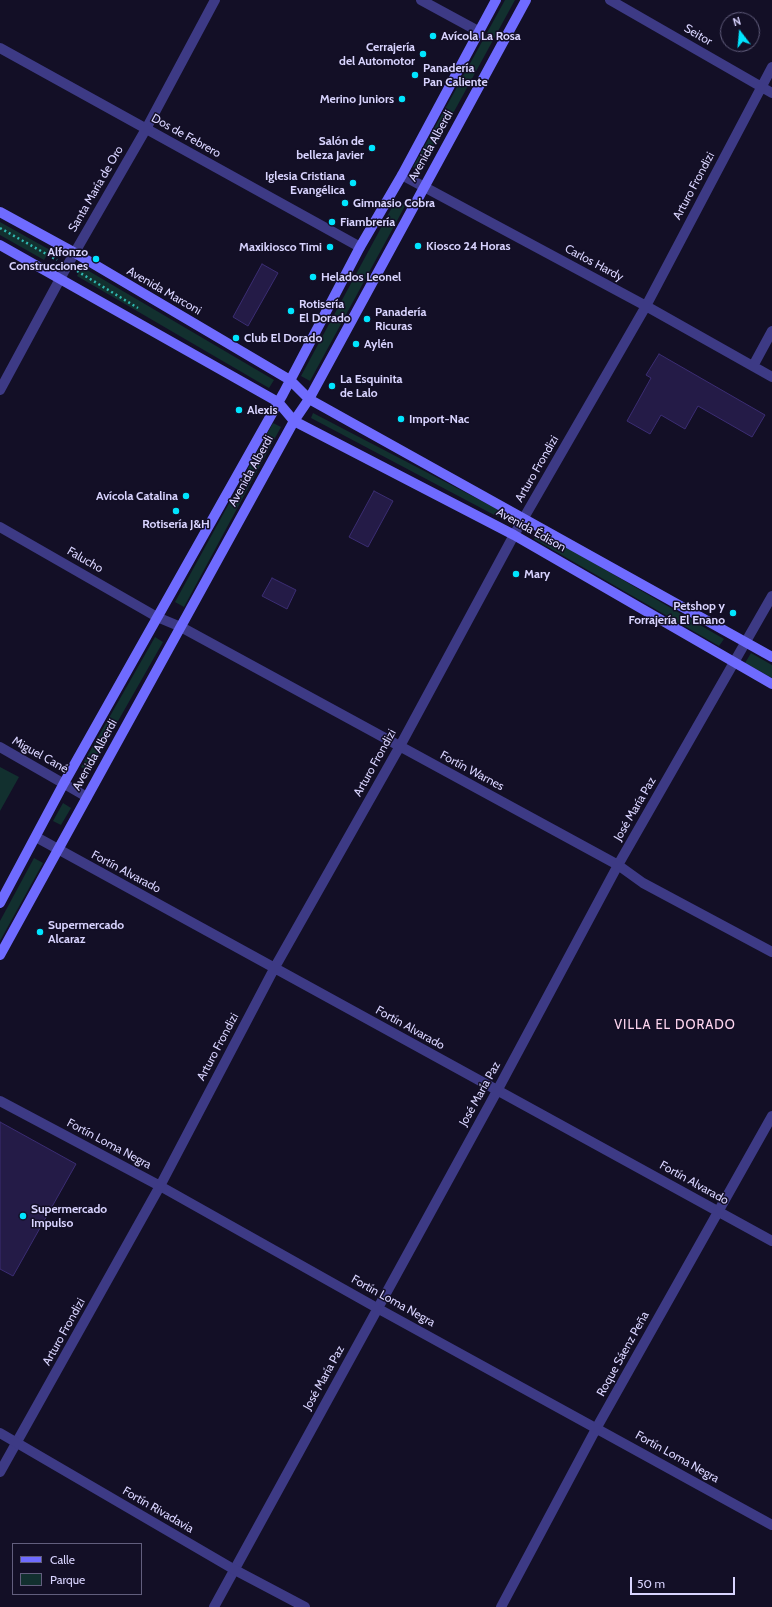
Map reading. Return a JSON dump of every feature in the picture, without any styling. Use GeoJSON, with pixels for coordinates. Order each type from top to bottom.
{"type":"FeatureCollection","features":[{"type":"Feature","properties":{"kind":"main road","name":"Avenida Alberdi"},"geometry":{"type":"LineString","coordinates":[[0,903],[64,783],[278,402],[360,247],[402,175],[496,0]]}},
{"type":"Feature","properties":{"kind":"main road","name":"Avenida Alberdi"},"geometry":{"type":"LineString","coordinates":[[0,955],[294,421],[309,399],[526,0]]}},
{"type":"Feature","properties":{"kind":"main road","name":"Avenida Marconi"},"geometry":{"type":"LineString","coordinates":[[0,212],[75,253],[290,380],[309,399]]}},
{"type":"Feature","properties":{"kind":"main road"},"geometry":{"type":"LineString","coordinates":[[0,245],[278,402]]}},
{"type":"Feature","properties":{"kind":"main road","name":"Avenida Édison"},"geometry":{"type":"LineString","coordinates":[[309,399],[772,657]]}},
{"type":"Feature","properties":{"kind":"main road","name":"Avenida Édison"},"geometry":{"type":"LineString","coordinates":[[278,402],[294,421],[514,535],[772,684]]}},
{"type":"Feature","properties":{"kind":"street","name":"Santa María de Oro"},"geometry":{"type":"LineString","coordinates":[[0,390],[60,279],[146,129],[215,0]]}},
{"type":"Feature","properties":{"kind":"street"},"geometry":{"type":"LineString","coordinates":[[421,0],[478,31]]}},
{"type":"Feature","properties":{"kind":"street","name":"Seitor"},"geometry":{"type":"LineString","coordinates":[[610,0],[772,93]]}},
{"type":"Feature","properties":{"kind":"street","name":"Dos de Febrero"},"geometry":{"type":"LineString","coordinates":[[0,48],[360,247]]}},
{"type":"Feature","properties":{"kind":"street","name":"Arturo Frondizi"},"geometry":{"type":"LineString","coordinates":[[0,1472],[160,1186],[275,967],[400,746],[514,535],[646,306],[772,67]]}},
{"type":"Feature","properties":{"kind":"street","name":"Carlos Hardy"},"geometry":{"type":"LineString","coordinates":[[402,175],[646,306],[772,377]]}},
{"type":"Feature","properties":{"kind":"street"},"geometry":{"type":"LineString","coordinates":[[753,366],[772,331]]}},
{"type":"Feature","properties":{"kind":"street","name":"Falucho"},"geometry":{"type":"LineString","coordinates":[[0,526],[157,617]]}},
{"type":"Feature","properties":{"kind":"street","name":"José María Paz"},"geometry":{"type":"LineString","coordinates":[[214,1607],[497,1091],[618,865],[772,596]]}},
{"type":"Feature","properties":{"kind":"street","name":"Fortín Warnes"},"geometry":{"type":"LineString","coordinates":[[157,617],[181,627],[400,746],[618,865],[643,883],[772,952]]}},
{"type":"Feature","properties":{"kind":"street","name":"Miguel Cané"},"geometry":{"type":"LineString","coordinates":[[0,747],[87,797]]}},
{"type":"Feature","properties":{"kind":"street","name":"Fortín Alvarado"},"geometry":{"type":"LineString","coordinates":[[36,837],[772,1241]]}},
{"type":"Feature","properties":{"kind":"street","name":"Fortín Loma Negra"},"geometry":{"type":"LineString","coordinates":[[0,1101],[160,1186],[377,1308],[597,1427],[772,1525]]}},
{"type":"Feature","properties":{"kind":"street","name":"Roque Sáenz Peña"},"geometry":{"type":"LineString","coordinates":[[501,1607],[597,1427],[772,1116]]}},
{"type":"Feature","properties":{"kind":"street","name":"Fortín Rivadavia"},"geometry":{"type":"LineString","coordinates":[[0,1433],[235,1570],[305,1607]]}},
{"type":"Feature","properties":{"kind":"green space"},"geometry":{"type":"Polygon","coordinates":[[[505,0],[515,0],[421,172],[413,167],[505,0]]]}},
{"type":"Feature","properties":{"kind":"green space"},"geometry":{"type":"Polygon","coordinates":[[[396,200],[405,206],[310,381],[301,376],[396,200]]]}},
{"type":"Feature","properties":{"kind":"green space"},"geometry":{"type":"Polygon","coordinates":[[[0,222],[50,250],[44,260],[0,235],[0,222]]]}},
{"type":"Feature","properties":{"kind":"green space"},"geometry":{"type":"Polygon","coordinates":[[[82,267],[274,380],[269,388],[77,276],[82,267]]]}},
{"type":"Feature","properties":{"kind":"green space"},"geometry":{"type":"Polygon","coordinates":[[[313,413],[501,511],[498,517],[311,418],[313,413]]]}},
{"type":"Feature","properties":{"kind":"green space"},"geometry":{"type":"Polygon","coordinates":[[[273,423],[281,427],[184,607],[175,602],[273,423]]]}},
{"type":"Feature","properties":{"kind":"green space"},"geometry":{"type":"Polygon","coordinates":[[[539,531],[724,639],[719,646],[534,539],[539,531]]]}},
{"type":"Feature","properties":{"kind":"green space"},"geometry":{"type":"Polygon","coordinates":[[[155,637],[163,642],[89,772],[81,767],[155,637]]]}},
{"type":"Feature","properties":{"kind":"green space"},"geometry":{"type":"Polygon","coordinates":[[[751,653],[772,665],[772,678],[745,663],[751,653]]]}},
{"type":"Feature","properties":{"kind":"green space"},"geometry":{"type":"Polygon","coordinates":[[[0,767],[19,777],[0,811],[0,767]]]}},
{"type":"Feature","properties":{"kind":"green space"},"geometry":{"type":"Polygon","coordinates":[[[63,803],[71,808],[61,825],[53,821],[63,803]]]}},
{"type":"Feature","properties":{"kind":"green space"},"geometry":{"type":"Polygon","coordinates":[[[34,858],[43,863],[0,941],[0,921],[34,858]]]}},
{"type":"Feature","properties":{"kind":"building"},"geometry":{"type":"Polygon","coordinates":[[[262,264],[278,273],[248,326],[233,317],[262,264]]]}},
{"type":"Feature","properties":{"kind":"building"},"geometry":{"type":"Polygon","coordinates":[[[659,354],[765,415],[752,437],[698,406],[685,429],[661,415],[650,434],[627,421],[651,378],[646,375],[659,354]]]}},
{"type":"Feature","properties":{"kind":"building"},"geometry":{"type":"Polygon","coordinates":[[[374,491],[393,501],[368,547],[349,537],[374,491]]]}},
{"type":"Feature","properties":{"kind":"building"},"geometry":{"type":"Polygon","coordinates":[[[272,578],[296,590],[287,609],[262,596],[272,578]]]}},
{"type":"Feature","properties":{"kind":"building","name":"Supermercado Impulso"},"geometry":{"type":"Polygon","coordinates":[[[0,1122],[76,1164],[13,1276],[0,1269],[0,1122]]]}},
{"type":"Feature","properties":{"kind":"place","name":"Avícola La Rosa"},"geometry":{"type":"Point","coordinates":[433,36]}},
{"type":"Feature","properties":{"kind":"place","name":"Cerrajería del Automotor"},"geometry":{"type":"Point","coordinates":[423,54]}},
{"type":"Feature","properties":{"kind":"place","name":"Panadería Pan Caliente"},"geometry":{"type":"Point","coordinates":[415,75]}},
{"type":"Feature","properties":{"kind":"place","name":"Merino Juniors"},"geometry":{"type":"Point","coordinates":[402,99]}},
{"type":"Feature","properties":{"kind":"place","name":"Salón de belleza Javier"},"geometry":{"type":"Point","coordinates":[372,148]}},
{"type":"Feature","properties":{"kind":"place","name":"Iglesia Cristiana Evangélica"},"geometry":{"type":"Point","coordinates":[353,183]}},
{"type":"Feature","properties":{"kind":"place","name":"Gimnasio Cobra"},"geometry":{"type":"Point","coordinates":[345,203]}},
{"type":"Feature","properties":{"kind":"place","name":"Fiambrería"},"geometry":{"type":"Point","coordinates":[332,222]}},
{"type":"Feature","properties":{"kind":"place","name":"Kiosco 24 Horas"},"geometry":{"type":"Point","coordinates":[418,246]}},
{"type":"Feature","properties":{"kind":"place","name":"Maxikiosco Timi"},"geometry":{"type":"Point","coordinates":[330,247]}},
{"type":"Feature","properties":{"kind":"place","name":"Alfonzo Construcciones"},"geometry":{"type":"Point","coordinates":[96,259]}},
{"type":"Feature","properties":{"kind":"place","name":"Helados Leonel"},"geometry":{"type":"Point","coordinates":[313,277]}},
{"type":"Feature","properties":{"kind":"place","name":"Rotisería El Dorado"},"geometry":{"type":"Point","coordinates":[291,311]}},
{"type":"Feature","properties":{"kind":"place","name":"Panadería Ricuras"},"geometry":{"type":"Point","coordinates":[367,319]}},
{"type":"Feature","properties":{"kind":"place","name":"Club El Dorado"},"geometry":{"type":"Point","coordinates":[236,338]}},
{"type":"Feature","properties":{"kind":"place","name":"Aylén"},"geometry":{"type":"Point","coordinates":[356,344]}},
{"type":"Feature","properties":{"kind":"place","name":"La Esquinita de Lalo"},"geometry":{"type":"Point","coordinates":[332,386]}},
{"type":"Feature","properties":{"kind":"place","name":"Alexis"},"geometry":{"type":"Point","coordinates":[239,410]}},
{"type":"Feature","properties":{"kind":"place","name":"Import-Nac"},"geometry":{"type":"Point","coordinates":[401,419]}},
{"type":"Feature","properties":{"kind":"place","name":"Avícola Catalina"},"geometry":{"type":"Point","coordinates":[186,496]}},
{"type":"Feature","properties":{"kind":"place","name":"Rotisería J&H"},"geometry":{"type":"Point","coordinates":[176,511]}},
{"type":"Feature","properties":{"kind":"place","name":"Mary"},"geometry":{"type":"Point","coordinates":[516,574]}},
{"type":"Feature","properties":{"kind":"place","name":"Petshop y Forrajería El Enano"},"geometry":{"type":"Point","coordinates":[733,613]}},
{"type":"Feature","properties":{"kind":"place","name":"Supermercado Alcaraz"},"geometry":{"type":"Point","coordinates":[40,932]}},
{"type":"Feature","properties":{"kind":"place","name":"Supermercado Impulso"},"geometry":{"type":"Point","coordinates":[23,1216]}},
{"type":"Feature","properties":{"kind":"district","name":"VILLA EL DORADO"},"geometry":{"type":"Point","coordinates":[675,1025]}}]}
